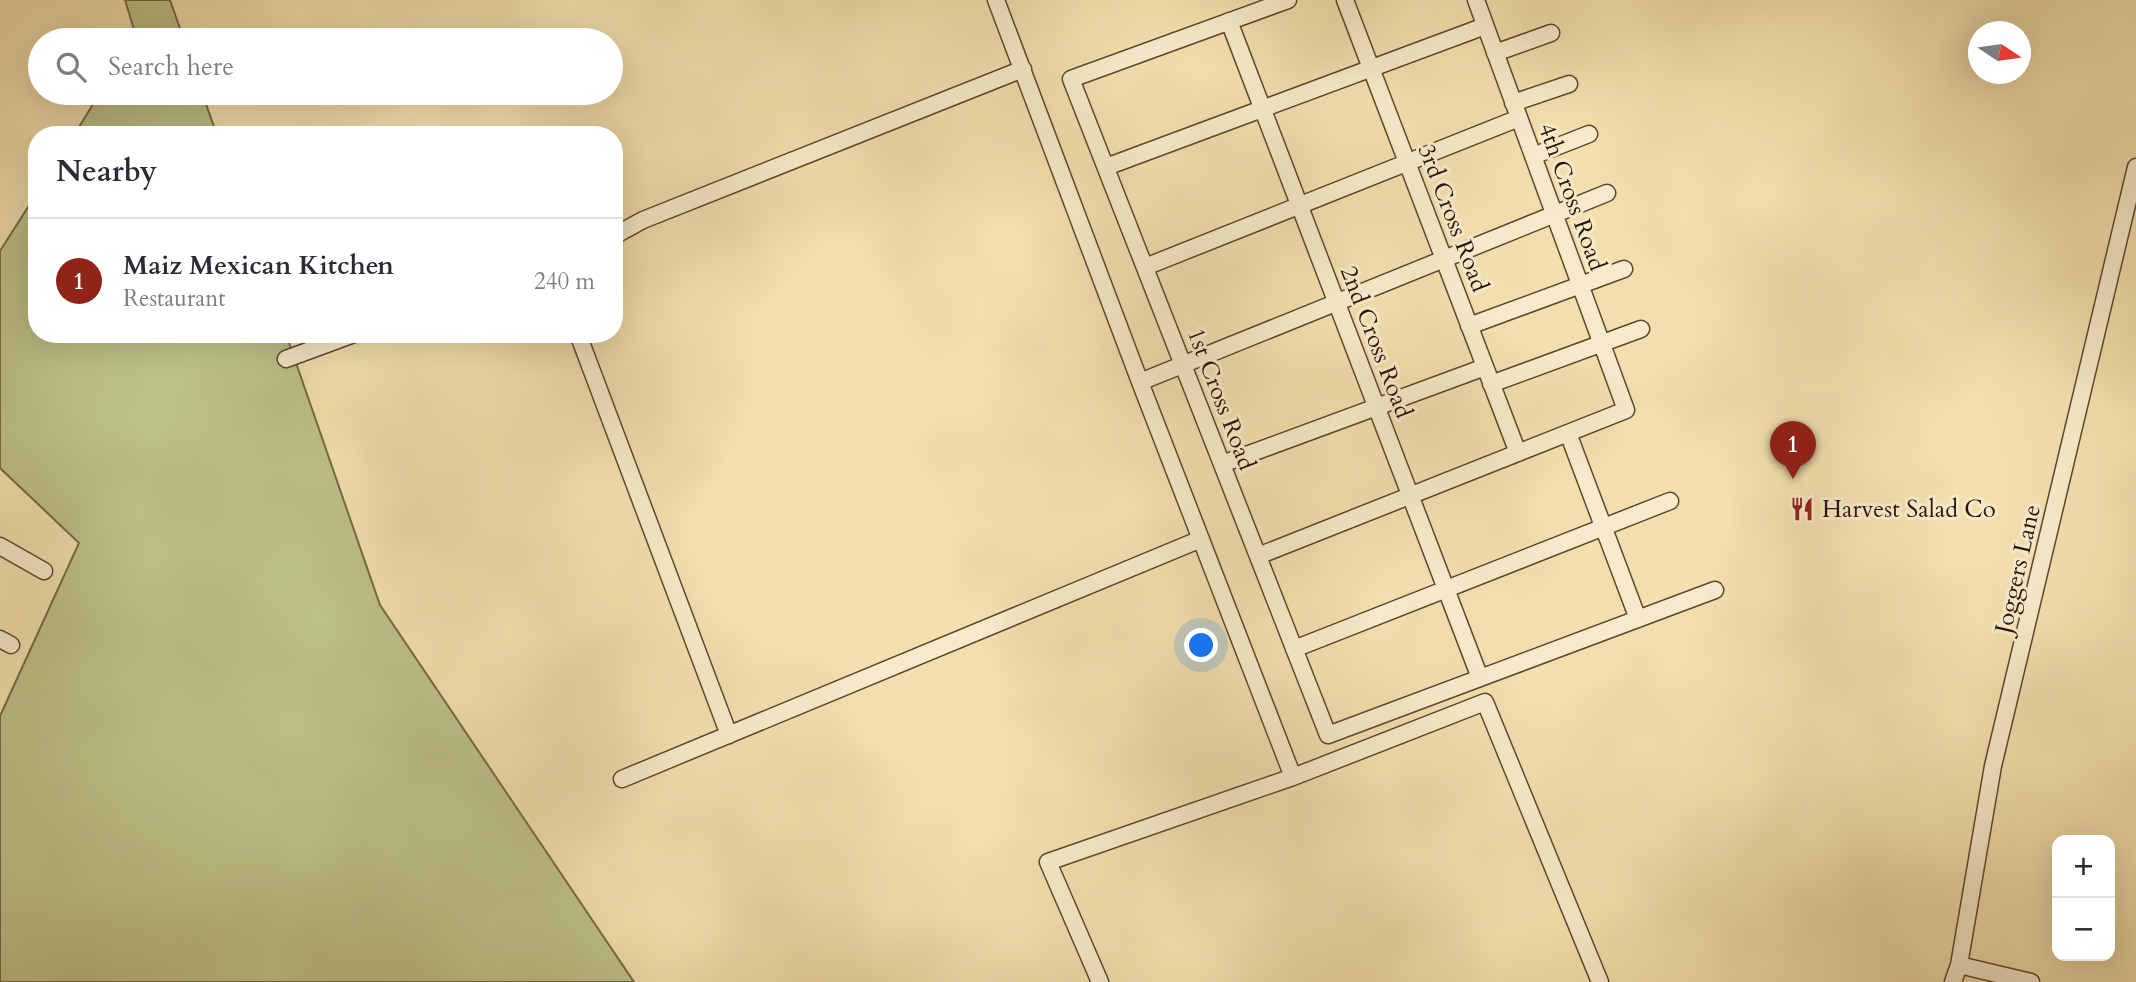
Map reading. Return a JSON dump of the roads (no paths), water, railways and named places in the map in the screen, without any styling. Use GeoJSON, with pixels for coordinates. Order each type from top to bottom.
{"type":"FeatureCollection","features":[{"type":"Feature","properties":{"kind":"street"},"geometry":{"type":"LineString","coordinates":[[996,0],[1293,777]]}},
{"type":"Feature","properties":{"kind":"street"},"geometry":{"type":"LineString","coordinates":[[1229,21],[1287,0]]}},
{"type":"Feature","properties":{"kind":"street","name":"3rd Cross Road"},"geometry":{"type":"LineString","coordinates":[[1345,0],[1518,453]]}},
{"type":"Feature","properties":{"kind":"street","name":"4th Cross Road"},"geometry":{"type":"LineString","coordinates":[[1479,1],[1485,26],[1626,410],[1568,433]]}},
{"type":"Feature","properties":{"kind":"street","name":"1st Cross Road"},"geometry":{"type":"LineString","coordinates":[[1229,21],[1071,79],[1328,736],[1480,678]]}},
{"type":"Feature","properties":{"kind":"street","name":"2nd Cross Road"},"geometry":{"type":"LineString","coordinates":[[1229,21],[1480,678]]}},
{"type":"Feature","properties":{"kind":"street"},"geometry":{"type":"LineString","coordinates":[[1106,167],[1485,26]]}},
{"type":"Feature","properties":{"kind":"street"},"geometry":{"type":"LineString","coordinates":[[1495,53],[1551,33]]}},
{"type":"Feature","properties":{"kind":"street"},"geometry":{"type":"LineString","coordinates":[[623,231],[643,220],[1023,69]]}},
{"type":"Feature","properties":{"kind":"street"},"geometry":{"type":"LineString","coordinates":[[1145,267],[1407,162],[1569,84]]}},
{"type":"Feature","properties":{"kind":"street"},"geometry":{"type":"LineString","coordinates":[[1533,156],[1589,134]]}},
{"type":"Feature","properties":{"kind":"street","name":"Joggers Lane"},"geometry":{"type":"LineString","coordinates":[[1953,982],[1959,965],[1993,766],[2136,167]]}},
{"type":"Feature","properties":{"kind":"street"},"geometry":{"type":"LineString","coordinates":[[1140,382],[1607,193]]}},
{"type":"Feature","properties":{"kind":"street"},"geometry":{"type":"LineString","coordinates":[[1469,326],[1623,269]]}},
{"type":"Feature","properties":{"kind":"street"},"geometry":{"type":"LineString","coordinates":[[1491,384],[1641,329]]}},
{"type":"Feature","properties":{"kind":"street"},"geometry":{"type":"LineString","coordinates":[[286,359],[330,343]]}},
{"type":"Feature","properties":{"kind":"street"},"geometry":{"type":"LineString","coordinates":[[581,343],[729,736]]}},
{"type":"Feature","properties":{"kind":"street"},"geometry":{"type":"LineString","coordinates":[[1222,464],[1485,366]]}},
{"type":"Feature","properties":{"kind":"street"},"geometry":{"type":"LineString","coordinates":[[1258,556],[1568,433],[1638,619]]}},
{"type":"Feature","properties":{"kind":"street"},"geometry":{"type":"LineString","coordinates":[[1294,649],[1670,501]]}},
{"type":"Feature","properties":{"kind":"street"},"geometry":{"type":"LineString","coordinates":[[622,779],[1201,539]]}},
{"type":"Feature","properties":{"kind":"street"},"geometry":{"type":"LineString","coordinates":[[0,546],[44,570]]}},
{"type":"Feature","properties":{"kind":"street"},"geometry":{"type":"LineString","coordinates":[[1480,678],[1715,590]]}},
{"type":"Feature","properties":{"kind":"street"},"geometry":{"type":"LineString","coordinates":[[1100,982],[1048,863],[1293,777],[1485,702],[1600,982]]}},
{"type":"Feature","properties":{"kind":"street"},"geometry":{"type":"LineString","coordinates":[[1959,965],[2031,982]]}},
{"type":"Feature","properties":{"kind":"place","name":"Maiz Mexican Kitchen"},"geometry":{"type":"Point","coordinates":[1793,479]}},
{"type":"Feature","properties":{"kind":"place","name":"Harvest Salad Co"},"geometry":{"type":"Point","coordinates":[1802,509]}}]}
